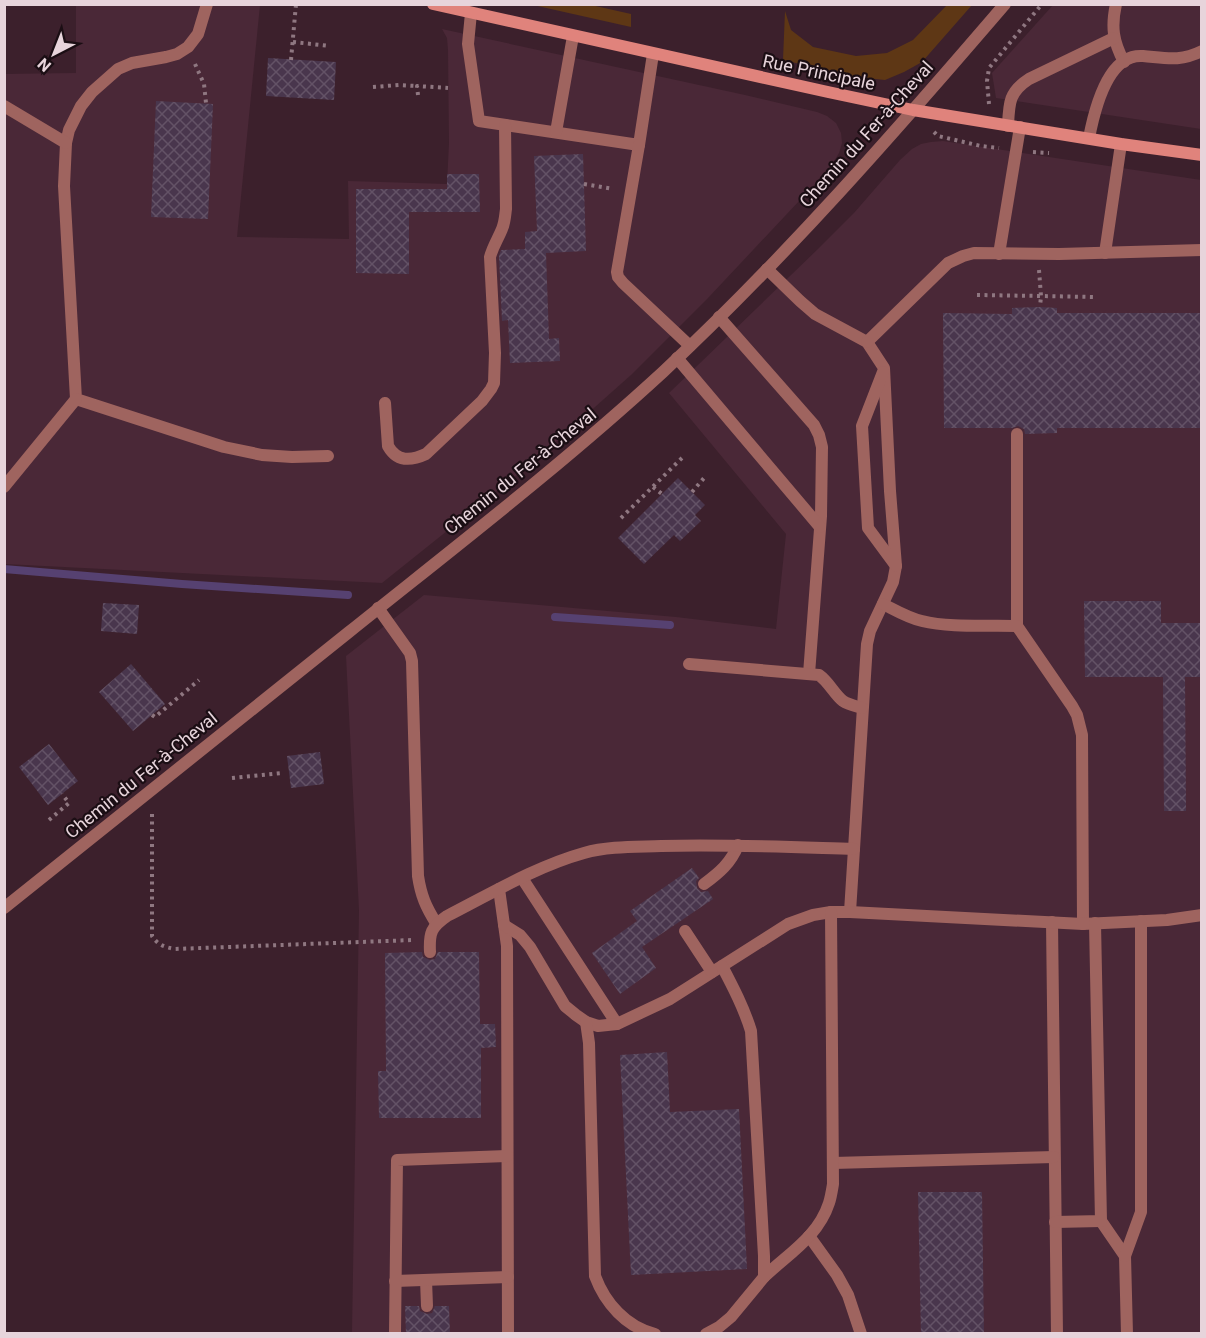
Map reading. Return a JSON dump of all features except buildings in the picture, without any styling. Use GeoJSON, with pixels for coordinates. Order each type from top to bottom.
{"type":"FeatureCollection","features":[{"type":"Feature","properties":{"kind":"main road","name":"Rue Principale"},"geometry":{"type":"LineString","coordinates":[[433,4],[913,110],[1202,155]]}},
{"type":"Feature","properties":{"kind":"street"},"geometry":{"type":"LineString","coordinates":[[4,487],[76,399],[64,186],[66,142],[69,130],[81,106],[92,92],[118,69],[132,63],[166,57],[185,50],[198,34],[207,4]]}},
{"type":"Feature","properties":{"kind":"street","name":"Chemin du Fer-à-Cheval"},"geometry":{"type":"LineString","coordinates":[[4,908],[615,415],[690,346],[767,269],[913,110],[1005,4]]}},
{"type":"Feature","properties":{"kind":"street"},"geometry":{"type":"LineString","coordinates":[[1116,4],[1112,26],[1114,38],[1124,62]]}},
{"type":"Feature","properties":{"kind":"street"},"geometry":{"type":"LineString","coordinates":[[471,13],[468,44],[479,121],[639,145]]}},
{"type":"Feature","properties":{"kind":"street"},"geometry":{"type":"LineString","coordinates":[[556,132],[573,36]]}},
{"type":"Feature","properties":{"kind":"street"},"geometry":{"type":"LineString","coordinates":[[999,254],[1014,127],[1010,102],[1014,93],[1020,84],[1029,79],[1114,38]]}},
{"type":"Feature","properties":{"kind":"street"},"geometry":{"type":"LineString","coordinates":[[1089,138],[1100,95],[1111,75],[1124,62],[1134,56],[1181,59],[1202,51]]}},
{"type":"Feature","properties":{"kind":"street"},"geometry":{"type":"LineString","coordinates":[[653,54],[617,272],[623,283],[690,346]]}},
{"type":"Feature","properties":{"kind":"street"},"geometry":{"type":"LineString","coordinates":[[4,106],[66,142]]}},
{"type":"Feature","properties":{"kind":"street"},"geometry":{"type":"LineString","coordinates":[[385,403],[388,446],[394,455],[401,458],[417,458],[426,454],[486,396],[494,383],[495,353],[490,256],[493,244],[505,221],[505,125]]}},
{"type":"Feature","properties":{"kind":"street"},"geometry":{"type":"LineString","coordinates":[[1105,253],[1121,144]]}},
{"type":"Feature","properties":{"kind":"street"},"geometry":{"type":"LineString","coordinates":[[867,342],[948,263],[963,256],[974,253],[1037,254],[1202,250]]}},
{"type":"Feature","properties":{"kind":"street"},"geometry":{"type":"LineString","coordinates":[[767,269],[815,314],[867,342],[884,368],[896,566],[893,582],[870,631],[867,644],[850,912]]}},
{"type":"Feature","properties":{"kind":"street"},"geometry":{"type":"LineString","coordinates":[[719,317],[814,425],[819,435],[822,447],[820,527],[809,674]]}},
{"type":"Feature","properties":{"kind":"street"},"geometry":{"type":"LineString","coordinates":[[495,353],[509,352]]}},
{"type":"Feature","properties":{"kind":"street"},"geometry":{"type":"LineString","coordinates":[[676,358],[820,527]]}},
{"type":"Feature","properties":{"kind":"street"},"geometry":{"type":"LineString","coordinates":[[884,368],[862,426],[868,528],[896,566]]}},
{"type":"Feature","properties":{"kind":"street"},"geometry":{"type":"LineString","coordinates":[[76,399],[224,447],[262,455],[328,456]]}},
{"type":"Feature","properties":{"kind":"street"},"geometry":{"type":"LineString","coordinates":[[1017,434],[1017,626],[1072,706],[1082,735],[1101,1221],[1125,1256]]}},
{"type":"Feature","properties":{"kind":"street"},"geometry":{"type":"LineString","coordinates":[[883,604],[921,621],[1017,626]]}},
{"type":"Feature","properties":{"kind":"street"},"geometry":{"type":"LineString","coordinates":[[378,608],[410,653],[412,661],[418,876],[425,905],[436,923]]}},
{"type":"Feature","properties":{"kind":"street"},"geometry":{"type":"LineString","coordinates":[[689,664],[819,675],[842,700],[862,708]]}},
{"type":"Feature","properties":{"kind":"street"},"geometry":{"type":"LineString","coordinates":[[430,946],[436,923],[447,916],[522,878],[585,853],[614,848],[700,844],[854,849]]}},
{"type":"Feature","properties":{"kind":"street"},"geometry":{"type":"LineString","coordinates":[[704,885],[721,872],[735,855],[738,845]]}},
{"type":"Feature","properties":{"kind":"street"},"geometry":{"type":"LineString","coordinates":[[522,878],[617,1024]]}},
{"type":"Feature","properties":{"kind":"street"},"geometry":{"type":"LineString","coordinates":[[499,890],[507,946],[508,1334]]}},
{"type":"Feature","properties":{"kind":"street"},"geometry":{"type":"LineString","coordinates":[[711,1332],[730,1317],[764,1277],[818,1227],[829,1203],[833,1184],[831,912]]}},
{"type":"Feature","properties":{"kind":"street"},"geometry":{"type":"LineString","coordinates":[[504,925],[520,935],[531,947],[565,1006],[576,1016],[598,1026],[617,1024],[670,999],[788,924],[813,915],[850,912],[1089,923],[1167,920],[1202,915]]}},
{"type":"Feature","properties":{"kind":"street"},"geometry":{"type":"LineString","coordinates":[[1127,1334],[1125,1256],[1141,1212],[1141,921]]}},
{"type":"Feature","properties":{"kind":"street"},"geometry":{"type":"LineString","coordinates":[[1052,922],[1057,1334]]}},
{"type":"Feature","properties":{"kind":"street"},"geometry":{"type":"LineString","coordinates":[[686,931],[739,999],[751,1031],[764,1277]]}},
{"type":"Feature","properties":{"kind":"street"},"geometry":{"type":"LineString","coordinates":[[586,1022],[589,1042],[595,1276],[607,1301],[617,1312],[632,1324],[651,1333]]}},
{"type":"Feature","properties":{"kind":"street"},"geometry":{"type":"LineString","coordinates":[[395,1334],[397,1160],[507,1156]]}},
{"type":"Feature","properties":{"kind":"street"},"geometry":{"type":"LineString","coordinates":[[833,1163],[1054,1157]]}},
{"type":"Feature","properties":{"kind":"street"},"geometry":{"type":"LineString","coordinates":[[1055,1222],[1101,1221]]}},
{"type":"Feature","properties":{"kind":"street"},"geometry":{"type":"LineString","coordinates":[[809,1236],[837,1275],[848,1296],[861,1334]]}},
{"type":"Feature","properties":{"kind":"street"},"geometry":{"type":"LineString","coordinates":[[396,1281],[508,1277]]}},
{"type":"Feature","properties":{"kind":"street"},"geometry":{"type":"LineString","coordinates":[[426,1280],[427,1306]]}},
{"type":"Feature","properties":{"kind":"path"},"geometry":{"type":"LineString","coordinates":[[291,60],[296,4]]}},
{"type":"Feature","properties":{"kind":"path"},"geometry":{"type":"LineString","coordinates":[[989,99],[987,81],[989,68],[1042,4]]}},
{"type":"Feature","properties":{"kind":"path"},"geometry":{"type":"LineString","coordinates":[[293,42],[330,46]]}},
{"type":"Feature","properties":{"kind":"path"},"geometry":{"type":"LineString","coordinates":[[185,50],[201,75],[206,103]]}},
{"type":"Feature","properties":{"kind":"path"},"geometry":{"type":"LineString","coordinates":[[373,87],[399,85],[448,88]]}},
{"type":"Feature","properties":{"kind":"path"},"geometry":{"type":"LineString","coordinates":[[417,86],[418,95]]}},
{"type":"Feature","properties":{"kind":"path"},"geometry":{"type":"LineString","coordinates":[[938,136],[981,146]]}},
{"type":"Feature","properties":{"kind":"path"},"geometry":{"type":"LineString","coordinates":[[584,184],[631,192]]}},
{"type":"Feature","properties":{"kind":"path"},"geometry":{"type":"LineString","coordinates":[[1037,254],[1041,308]]}},
{"type":"Feature","properties":{"kind":"path"},"geometry":{"type":"LineString","coordinates":[[977,295],[1095,297]]}},
{"type":"Feature","properties":{"kind":"path"},"geometry":{"type":"LineString","coordinates":[[621,518],[684,456]]}},
{"type":"Feature","properties":{"kind":"path"},"geometry":{"type":"LineString","coordinates":[[692,492],[704,478]]}},
{"type":"Feature","properties":{"kind":"path"},"geometry":{"type":"LineString","coordinates":[[652,487],[662,494]]}},
{"type":"Feature","properties":{"kind":"path"},"geometry":{"type":"LineString","coordinates":[[152,715],[154,717],[199,680]]}},
{"type":"Feature","properties":{"kind":"path"},"geometry":{"type":"LineString","coordinates":[[232,778],[282,773]]}},
{"type":"Feature","properties":{"kind":"path"},"geometry":{"type":"LineString","coordinates":[[148,792],[152,807],[152,936],[162,946],[176,948],[430,946]]}},
{"type":"Feature","properties":{"kind":"path"},"geometry":{"type":"LineString","coordinates":[[49,820],[69,803],[62,794]]}},
{"type":"Feature","properties":{"kind":"shaded area"},"geometry":{"type":"Polygon","coordinates":[[[948,4],[972,5],[922,62],[885,80],[856,77],[783,60],[785,11],[791,30],[813,47],[856,56],[887,53],[913,40],[948,4]]]}},
{"type":"Feature","properties":{"kind":"shaded area"},"geometry":{"type":"Polygon","coordinates":[[[76,5],[260,5],[237,237],[349,239],[348,181],[447,184],[448,50],[447,38],[442,29],[817,112],[836,123],[841,133],[842,143],[831,166],[815,184],[708,298],[631,375],[532,463],[382,583],[5,564],[4,74],[76,73],[76,5]]]}},
{"type":"Feature","properties":{"kind":"shaded area"},"geometry":{"type":"Polygon","coordinates":[[[533,5],[591,5],[631,14],[631,27],[533,5]]]}},
{"type":"Feature","properties":{"kind":"shaded area"},"geometry":{"type":"Polygon","coordinates":[[[1053,5],[1201,5],[1201,129],[996,98],[992,73],[1053,5]]]}},
{"type":"Feature","properties":{"kind":"shaded area"},"geometry":{"type":"Polygon","coordinates":[[[943,141],[1201,180],[1201,1333],[352,1333],[359,910],[346,656],[424,595],[676,617],[776,629],[786,534],[669,393],[854,213],[900,160],[921,144],[943,141]]]}},
{"type":"Feature","properties":{"kind":"waterway"},"geometry":{"type":"LineString","coordinates":[[4,569],[348,595]]}},
{"type":"Feature","properties":{"kind":"waterway"},"geometry":{"type":"LineString","coordinates":[[555,617],[670,625]]}}]}
